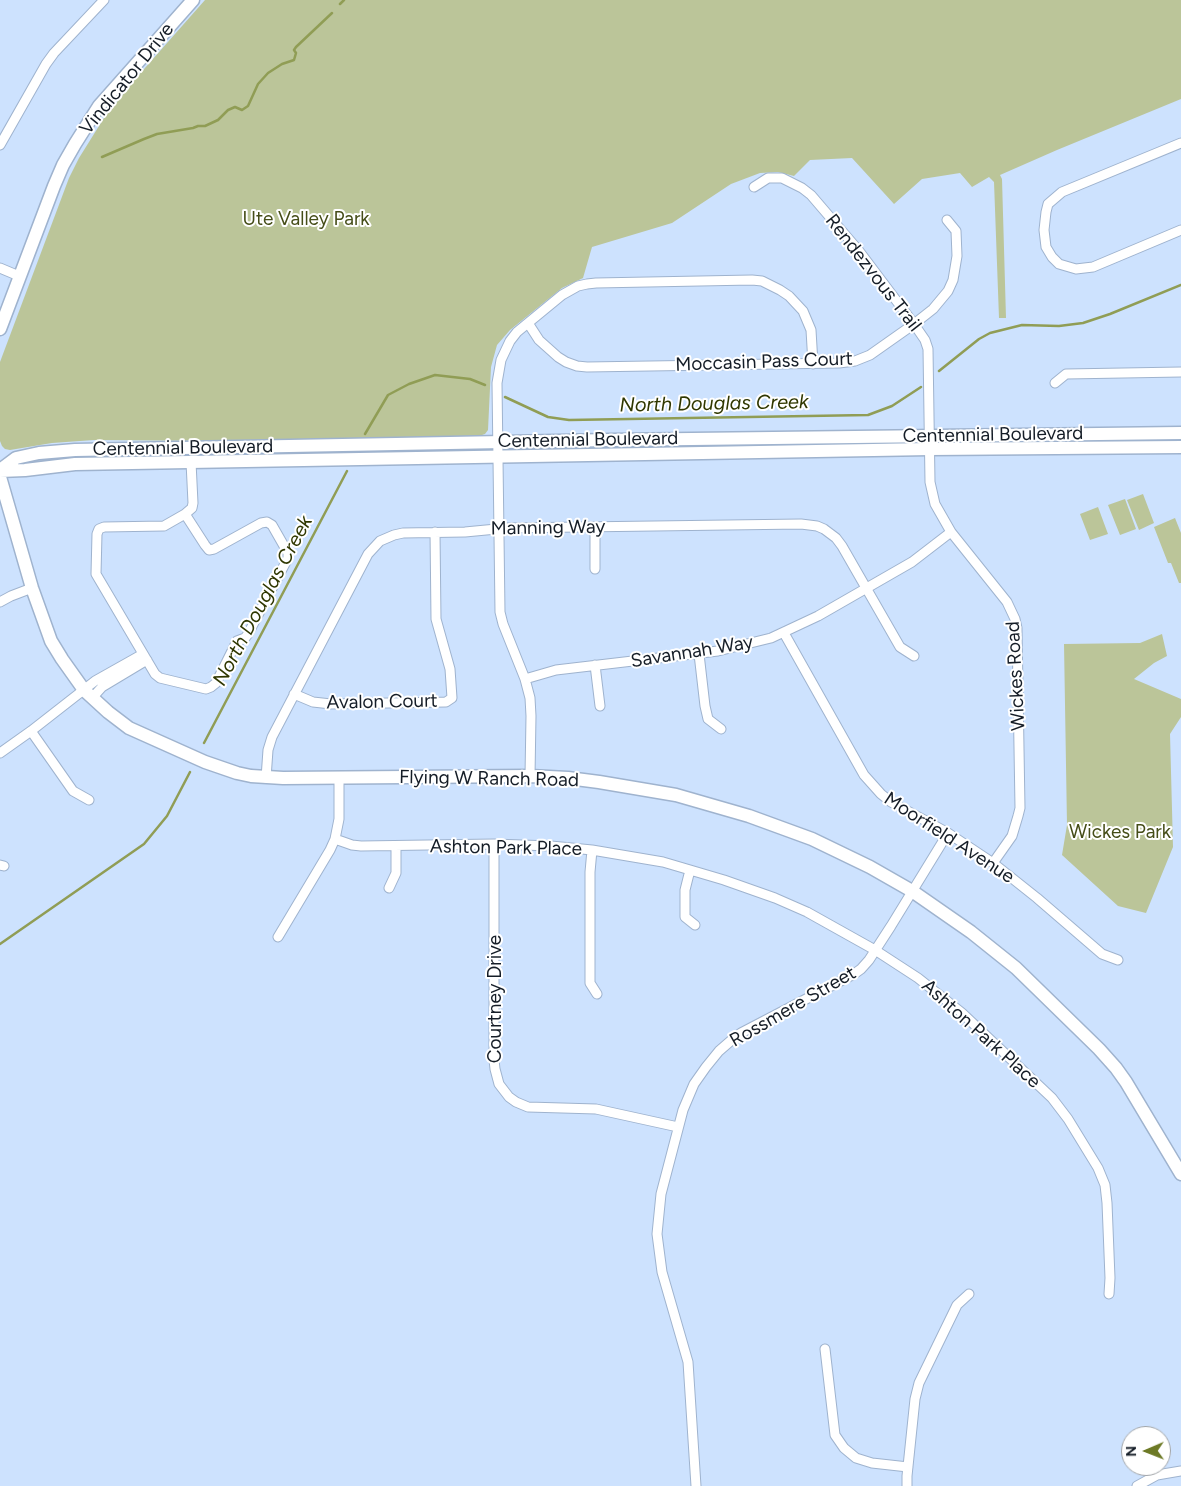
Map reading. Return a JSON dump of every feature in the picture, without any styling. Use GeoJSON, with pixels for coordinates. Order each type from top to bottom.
{"type":"FeatureCollection","features":[{"type":"Feature","properties":{"kind":"main road","name":"Vindicator Drive"},"geometry":{"type":"LineString","coordinates":[[0,329],[54,186],[75,144],[105,100],[193,0]]}},
{"type":"Feature","properties":{"kind":"main road","name":"Centennial Boulevard"},"geometry":{"type":"LineString","coordinates":[[0,471],[16,458],[40,453],[75,450],[497,442],[1181,433]]}},
{"type":"Feature","properties":{"kind":"main road","name":"Centennial Boulevard"},"geometry":{"type":"LineString","coordinates":[[0,471],[75,464],[1181,447]]}},
{"type":"Feature","properties":{"kind":"main road","name":"Flying W Ranch Road"},"geometry":{"type":"LineString","coordinates":[[0,477],[32,588],[51,641],[88,694],[129,728],[205,762],[237,773],[266,778],[530,776],[568,778],[666,793],[749,816],[812,839],[870,867],[912,891],[971,932],[1016,968],[1116,1068],[1181,1174]]}},
{"type":"Feature","properties":{"kind":"street"},"geometry":{"type":"LineString","coordinates":[[0,145],[46,64],[104,0]]}},
{"type":"Feature","properties":{"kind":"street"},"geometry":{"type":"LineString","coordinates":[[1181,143],[1072,187],[1055,197],[1047,203],[1044,239],[1057,268],[1076,270],[1093,267],[1181,230]]}},
{"type":"Feature","properties":{"kind":"street","name":"Rendezvous Trail"},"geometry":{"type":"LineString","coordinates":[[754,187],[772,177],[782,178],[811,195],[859,251],[925,340],[928,348],[930,450]]}},
{"type":"Feature","properties":{"kind":"street","name":"Moccasin Pass Court"},"geometry":{"type":"LineString","coordinates":[[528,323],[539,340],[549,350],[566,362],[582,367],[846,363],[870,355],[914,324],[938,304],[948,291],[953,280],[957,256],[956,231],[947,220]]}},
{"type":"Feature","properties":{"kind":"street"},"geometry":{"type":"LineString","coordinates":[[0,268],[20,276]]}},
{"type":"Feature","properties":{"kind":"street"},"geometry":{"type":"LineString","coordinates":[[530,776],[531,706],[525,680],[501,618],[497,382],[500,360],[510,340],[562,295],[578,286],[596,283],[752,280],[762,281],[780,290],[802,312],[811,330],[813,364]]}},
{"type":"Feature","properties":{"kind":"street"},"geometry":{"type":"LineString","coordinates":[[1137,362],[1138,373]]}},
{"type":"Feature","properties":{"kind":"street"},"geometry":{"type":"LineString","coordinates":[[1055,383],[1066,374],[1181,372]]}},
{"type":"Feature","properties":{"kind":"street","name":"Wickes Road"},"geometry":{"type":"LineString","coordinates":[[930,450],[932,496],[938,512],[951,532],[1007,602],[1017,628],[1020,808],[1012,836],[993,863]]}},
{"type":"Feature","properties":{"kind":"street"},"geometry":{"type":"LineString","coordinates":[[185,514],[205,546],[210,550],[214,550],[261,523],[267,522],[272,525],[287,548],[288,553],[288,558],[248,634],[237,641],[216,683],[206,689],[160,678],[155,674],[96,574],[97,534],[99,529],[104,527],[164,526],[192,508],[191,462]]}},
{"type":"Feature","properties":{"kind":"street","name":"Manning Way"},"geometry":{"type":"LineString","coordinates":[[266,778],[269,744],[368,554],[380,541],[403,533],[465,532],[498,528],[810,524],[824,529],[836,538],[900,647],[914,656]]}},
{"type":"Feature","properties":{"kind":"street"},"geometry":{"type":"LineString","coordinates":[[594,528],[595,569]]}},
{"type":"Feature","properties":{"kind":"street","name":"Avalon Court"},"geometry":{"type":"LineString","coordinates":[[294,694],[313,702],[331,704],[446,702],[452,698],[450,669],[436,619],[435,532]]}},
{"type":"Feature","properties":{"kind":"street","name":"Savannah Way"},"geometry":{"type":"LineString","coordinates":[[525,680],[556,670],[700,654],[747,645],[771,638],[811,620],[912,562],[951,532]]}},
{"type":"Feature","properties":{"kind":"street"},"geometry":{"type":"LineString","coordinates":[[0,602],[32,588]]}},
{"type":"Feature","properties":{"kind":"street","name":"Moorfield Avenue"},"geometry":{"type":"LineString","coordinates":[[784,633],[869,782],[881,794],[890,802],[948,833],[993,863],[1038,898],[1102,954],[1118,960]]}},
{"type":"Feature","properties":{"kind":"street"},"geometry":{"type":"LineString","coordinates":[[700,654],[708,719],[721,728]]}},
{"type":"Feature","properties":{"kind":"street"},"geometry":{"type":"LineString","coordinates":[[0,753],[88,694],[95,681],[145,657]]}},
{"type":"Feature","properties":{"kind":"street"},"geometry":{"type":"LineString","coordinates":[[595,665],[600,706]]}},
{"type":"Feature","properties":{"kind":"street"},"geometry":{"type":"LineString","coordinates":[[31,731],[73,791],[89,800]]}},
{"type":"Feature","properties":{"kind":"street"},"geometry":{"type":"LineString","coordinates":[[278,936],[335,839],[339,819],[338,778]]}},
{"type":"Feature","properties":{"kind":"street","name":"Rossmere Street"},"geometry":{"type":"LineString","coordinates":[[696,1486],[688,1362],[662,1272],[657,1234],[661,1194],[683,1110],[694,1084],[706,1067],[727,1044],[741,1034],[861,969],[875,950],[948,833]]}},
{"type":"Feature","properties":{"kind":"street","name":"Ashton Park Place"},"geometry":{"type":"LineString","coordinates":[[335,839],[352,845],[494,844],[551,846],[592,850],[663,862],[724,880],[775,898],[807,912],[875,950],[918,978],[962,1013],[1052,1098],[1068,1119],[1098,1168],[1105,1185],[1108,1203],[1110,1278],[1108,1294]]}},
{"type":"Feature","properties":{"kind":"street","name":"Courtney Drive"},"geometry":{"type":"LineString","coordinates":[[494,844],[494,1060],[499,1084],[509,1097],[528,1107],[596,1109],[678,1127]]}},
{"type":"Feature","properties":{"kind":"street"},"geometry":{"type":"LineString","coordinates":[[388,888],[396,873],[396,846]]}},
{"type":"Feature","properties":{"kind":"street"},"geometry":{"type":"LineString","coordinates":[[592,850],[590,872],[590,983],[597,994]]}},
{"type":"Feature","properties":{"kind":"street"},"geometry":{"type":"LineString","coordinates":[[690,870],[685,890],[685,917],[695,926]]}},
{"type":"Feature","properties":{"kind":"street"},"geometry":{"type":"LineString","coordinates":[[907,1486],[915,1399],[919,1383],[957,1305],[969,1294]]}},
{"type":"Feature","properties":{"kind":"street"},"geometry":{"type":"LineString","coordinates":[[825,1348],[835,1435],[844,1448],[856,1458],[864,1461],[908,1467]]}},
{"type":"Feature","properties":{"kind":"street"},"geometry":{"type":"LineString","coordinates":[[1137,1486],[1157,1475],[1181,1471]]}},
{"type":"Feature","properties":{"kind":"green space","name":"Ute Valley Park"},"geometry":{"type":"Polygon","coordinates":[[[205,0],[1181,0],[1181,99],[1000,175],[1002,179],[1006,318],[999,318],[994,182],[989,177],[972,187],[960,173],[922,179],[894,204],[852,158],[810,160],[794,176],[778,172],[760,173],[731,184],[672,223],[592,247],[583,278],[562,288],[510,330],[497,345],[491,367],[488,430],[485,434],[479,436],[224,441],[94,440],[5,449],[0,441],[0,362],[69,178],[104,118],[137,77],[205,0]]]}},
{"type":"Feature","properties":{"kind":"green space"},"geometry":{"type":"Polygon","coordinates":[[[1143,494],[1154,523],[1139,530],[1127,500],[1143,494]]]}},
{"type":"Feature","properties":{"kind":"green space"},"geometry":{"type":"Polygon","coordinates":[[[1125,499],[1136,529],[1120,535],[1108,505],[1125,499]]]}},
{"type":"Feature","properties":{"kind":"green space"},"geometry":{"type":"Polygon","coordinates":[[[1098,507],[1108,534],[1090,540],[1080,514],[1098,507]]]}},
{"type":"Feature","properties":{"kind":"green space"},"geometry":{"type":"Polygon","coordinates":[[[1175,518],[1181,533],[1181,583],[1179,583],[1171,563],[1168,563],[1154,527],[1175,518]]]}},
{"type":"Feature","properties":{"kind":"green space","name":"Wickes Park"},"geometry":{"type":"Polygon","coordinates":[[[1162,634],[1167,656],[1154,663],[1134,679],[1181,699],[1181,717],[1170,734],[1173,847],[1146,913],[1118,906],[1062,855],[1067,825],[1064,644],[1140,643],[1162,634]]]}},
{"type":"Feature","properties":{"kind":"waterway"},"geometry":{"type":"LineString","coordinates":[[340,4],[344,0]]}},
{"type":"Feature","properties":{"kind":"waterway"},"geometry":{"type":"LineString","coordinates":[[102,157],[157,134],[205,126],[218,120],[228,110],[235,107],[242,110],[248,106],[258,84],[268,73],[282,64],[294,60],[296,53],[294,50],[296,47],[332,13]]}},
{"type":"Feature","properties":{"kind":"waterway","name":"North Douglas Creek"},"geometry":{"type":"LineString","coordinates":[[939,371],[979,339],[990,333],[1022,325],[1059,326],[1083,323],[1181,285]]}},
{"type":"Feature","properties":{"kind":"waterway","name":"North Douglas Creek"},"geometry":{"type":"LineString","coordinates":[[365,434],[388,395],[409,384],[435,375],[470,379],[485,385]]}},
{"type":"Feature","properties":{"kind":"waterway","name":"North Douglas Creek"},"geometry":{"type":"LineString","coordinates":[[505,397],[548,417],[569,420],[868,415],[892,406],[921,387]]}},
{"type":"Feature","properties":{"kind":"waterway","name":"North Douglas Creek"},"geometry":{"type":"LineString","coordinates":[[204,743],[347,471]]}},
{"type":"Feature","properties":{"kind":"waterway","name":"North Douglas Creek"},"geometry":{"type":"LineString","coordinates":[[0,944],[144,844],[167,816],[190,772]]}}]}
